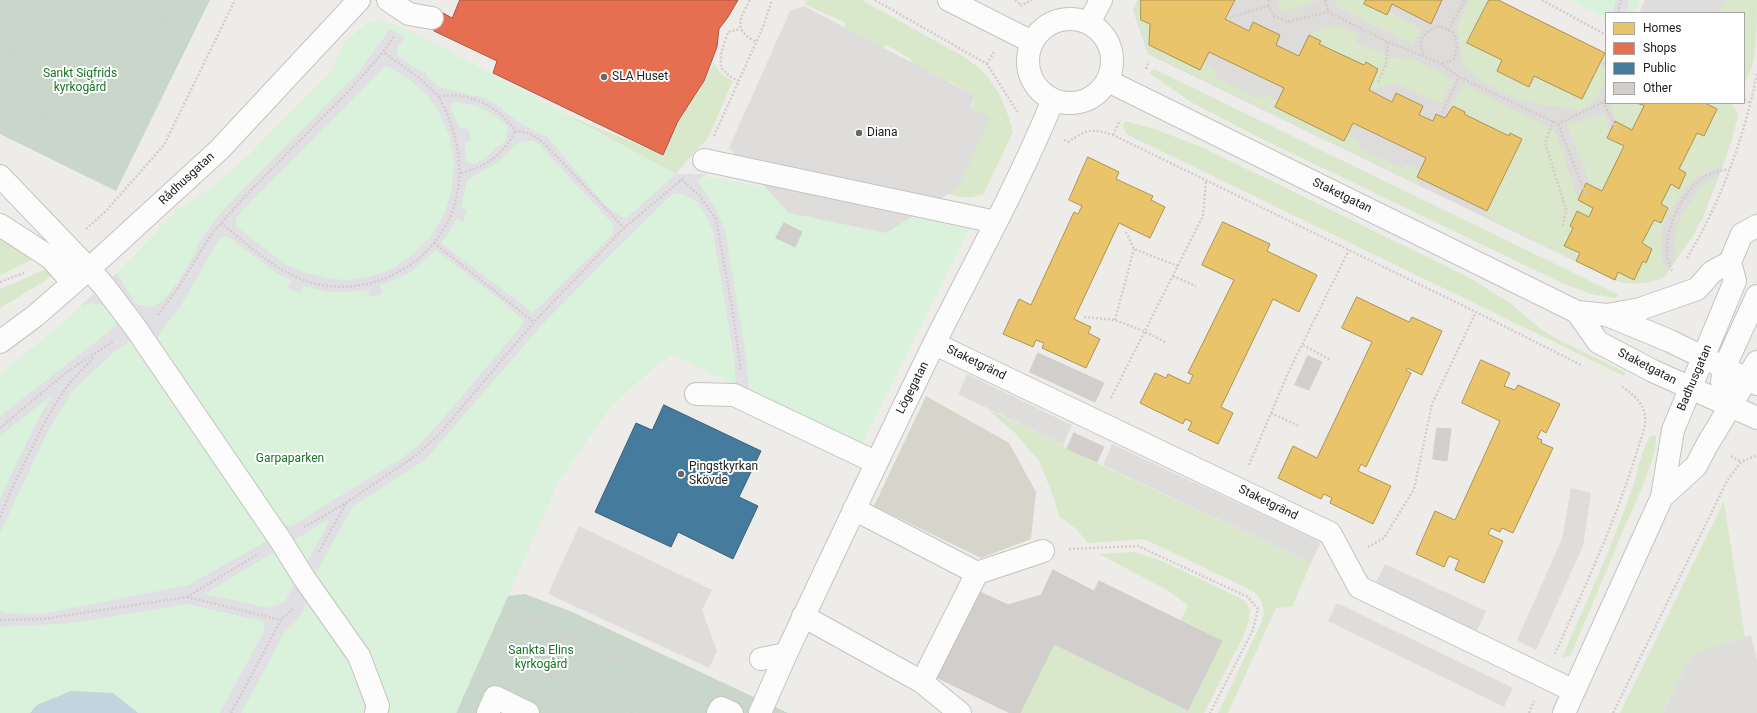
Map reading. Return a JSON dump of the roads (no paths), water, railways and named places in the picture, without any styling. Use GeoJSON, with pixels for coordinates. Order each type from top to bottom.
{"type":"FeatureCollection","features":[{"type":"Feature","properties":{"kind":"street","name":"Rådhusgatan"},"geometry":{"type":"LineString","coordinates":[[0,342],[35,316],[89,269],[219,150],[359,0]]}},
{"type":"Feature","properties":{"kind":"street"},"geometry":{"type":"LineString","coordinates":[[388,0],[409,14],[432,18]]}},
{"type":"Feature","properties":{"kind":"street"},"geometry":{"type":"LineString","coordinates":[[949,0],[1032,42]]}},
{"type":"Feature","properties":{"kind":"street"},"geometry":{"type":"LineString","coordinates":[[1089,23],[1101,0]]}},
{"type":"Feature","properties":{"kind":"street"},"geometry":{"type":"LineString","coordinates":[[1067,19],[1089,23],[1100,31],[1108,42],[1112,54],[1112,68],[1108,80],[1100,91],[1090,99],[1072,103],[1052,100],[1039,90],[1030,76],[1028,53],[1032,42],[1042,30],[1056,21],[1067,19]]}},
{"type":"Feature","properties":{"kind":"street","name":"Staketgatan"},"geometry":{"type":"LineString","coordinates":[[1108,80],[1577,312],[1607,314],[1670,341],[1724,368],[1754,375]]}},
{"type":"Feature","properties":{"kind":"street","name":"Lögegatan"},"geometry":{"type":"LineString","coordinates":[[760,713],[803,616],[875,462],[1041,130],[1052,100]]}},
{"type":"Feature","properties":{"kind":"street"},"geometry":{"type":"LineString","coordinates":[[704,160],[996,222]]}},
{"type":"Feature","properties":{"kind":"street"},"geometry":{"type":"LineString","coordinates":[[0,176],[59,252],[72,283]]}},
{"type":"Feature","properties":{"kind":"street"},"geometry":{"type":"LineString","coordinates":[[0,224],[59,252],[89,269],[135,327],[281,541],[304,578],[359,656],[378,706],[376,713]]}},
{"type":"Feature","properties":{"kind":"street"},"geometry":{"type":"LineString","coordinates":[[1607,314],[1640,309],[1697,289],[1712,272],[1730,262],[1742,234],[1757,226]]}},
{"type":"Feature","properties":{"kind":"street","name":"Badhusgatan"},"geometry":{"type":"LineString","coordinates":[[1564,713],[1662,497],[1673,430],[1734,281],[1730,262]]}},
{"type":"Feature","properties":{"kind":"street","name":"Badhusgatan"},"geometry":{"type":"LineString","coordinates":[[1730,406],[1722,385],[1724,368],[1757,296]]}},
{"type":"Feature","properties":{"kind":"street","name":"Staketgatan"},"geometry":{"type":"LineString","coordinates":[[1577,312],[1598,342],[1690,388],[1757,418]]}},
{"type":"Feature","properties":{"kind":"street","name":"Staketgränd"},"geometry":{"type":"LineString","coordinates":[[935,344],[1330,533],[1359,587],[1546,676],[1574,691]]}},
{"type":"Feature","properties":{"kind":"street","name":"Badhusgatan"},"geometry":{"type":"LineString","coordinates":[[1662,497],[1696,466],[1730,406],[1754,375]]}},
{"type":"Feature","properties":{"kind":"street"},"geometry":{"type":"LineString","coordinates":[[696,394],[734,396],[875,462]]}},
{"type":"Feature","properties":{"kind":"street"},"geometry":{"type":"LineString","coordinates":[[854,508],[977,573]]}},
{"type":"Feature","properties":{"kind":"street"},"geometry":{"type":"LineString","coordinates":[[922,682],[977,573],[1043,551]]}},
{"type":"Feature","properties":{"kind":"street"},"geometry":{"type":"LineString","coordinates":[[803,616],[922,682],[960,713]]}},
{"type":"Feature","properties":{"kind":"street"},"geometry":{"type":"LineString","coordinates":[[761,659],[786,654]]}},
{"type":"Feature","properties":{"kind":"street"},"geometry":{"type":"LineString","coordinates":[[488,713],[495,697],[528,713]]}},
{"type":"Feature","properties":{"kind":"water"},"geometry":{"type":"Polygon","coordinates":[[[71,691],[113,693],[138,713],[30,713],[37,705],[71,691]]]}},
{"type":"Feature","properties":{"kind":"place","name":"SLA Huset"},"geometry":{"type":"Point","coordinates":[604,77]}},
{"type":"Feature","properties":{"kind":"place","name":"Diana"},"geometry":{"type":"Point","coordinates":[859,133]}},
{"type":"Feature","properties":{"kind":"place","name":"Pingstkyrkan Skövde"},"geometry":{"type":"Point","coordinates":[681,474]}},
{"type":"Feature","properties":{"kind":"park label","name":"Sankt Sigfrids kyrkogård"},"geometry":{"type":"Point","coordinates":[80,81]}},
{"type":"Feature","properties":{"kind":"park label","name":"Garpaparken"},"geometry":{"type":"Point","coordinates":[290,459]}},
{"type":"Feature","properties":{"kind":"park label","name":"Sankta Elins kyrkogård"},"geometry":{"type":"Point","coordinates":[541,658]}}]}
